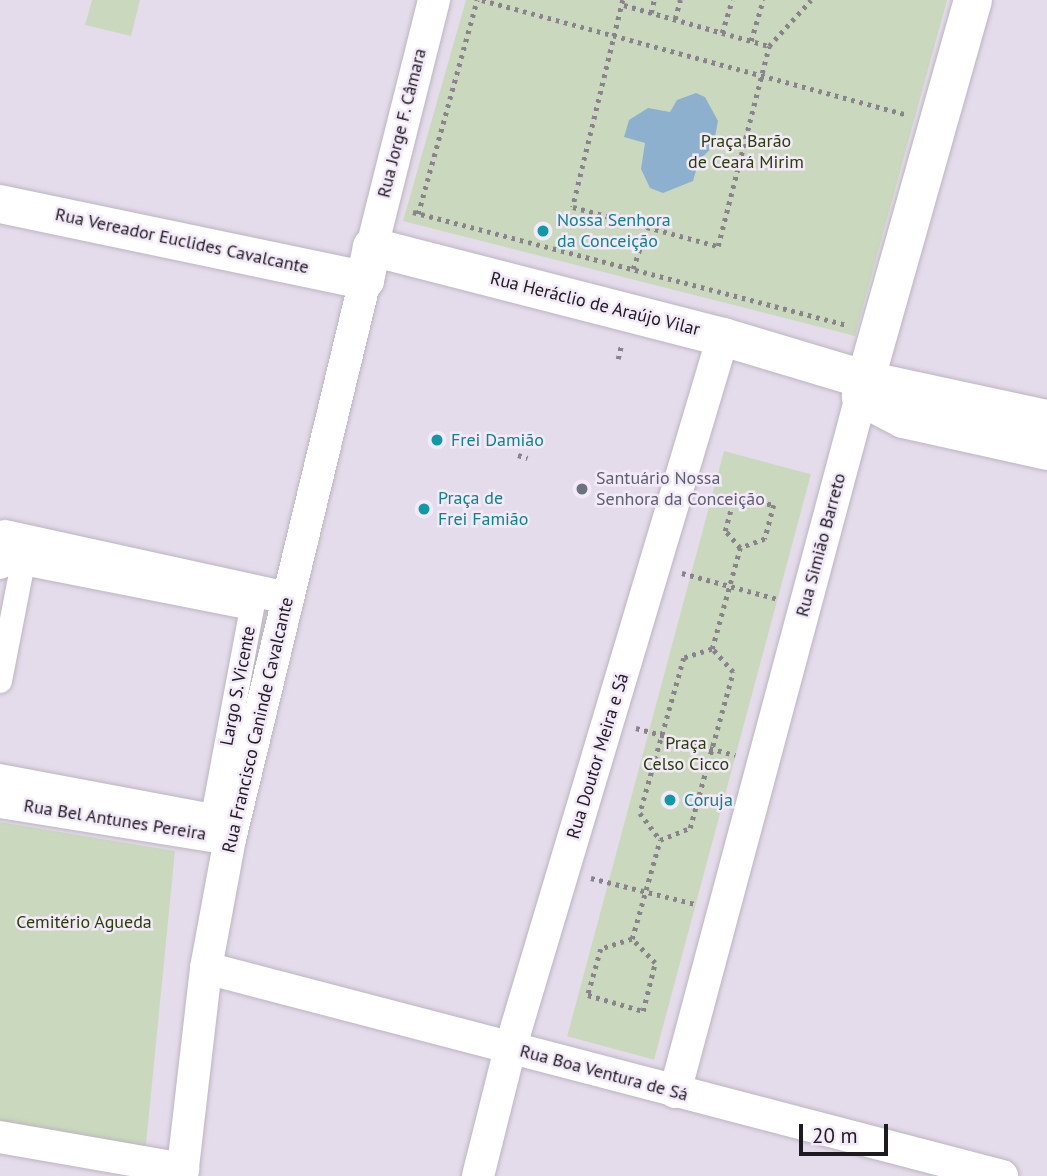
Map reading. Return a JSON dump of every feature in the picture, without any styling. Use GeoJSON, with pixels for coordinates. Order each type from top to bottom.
{"type":"FeatureCollection","features":[{"type":"Feature","properties":{"kind":"street","name":"Rua Jorge F. Câmara"},"geometry":{"type":"LineString","coordinates":[[368,263],[434,0]]}},
{"type":"Feature","properties":{"kind":"street","name":"Rua Simião Barreto"},"geometry":{"type":"LineString","coordinates":[[676,1092],[864,388],[973,0]]}},
{"type":"Feature","properties":{"kind":"street","name":"Rua Vereador Euclides Cavalcante"},"geometry":{"type":"LineString","coordinates":[[0,204],[368,263]]}},
{"type":"Feature","properties":{"kind":"street","name":"Rua Heráclio de Araújo Vilar"},"geometry":{"type":"LineString","coordinates":[[368,263],[723,337],[818,365],[864,388],[1047,419]]}},
{"type":"Feature","properties":{"kind":"street","name":"Rua Francisco Caninde Cavalcante"},"geometry":{"type":"LineString","coordinates":[[182,1172],[206,968],[230,839],[368,263]]}},
{"type":"Feature","properties":{"kind":"street","name":"Rua Doutor Meira e Sá"},"geometry":{"type":"LineString","coordinates":[[478,1176],[510,1049],[723,337]]}},
{"type":"Feature","properties":{"kind":"street"},"geometry":{"type":"LineString","coordinates":[[864,388],[903,419],[1047,452]]}},
{"type":"Feature","properties":{"kind":"street"},"geometry":{"type":"LineString","coordinates":[[2,545],[287,598]]}},
{"type":"Feature","properties":{"kind":"street","name":"Largo S. Vicente"},"geometry":{"type":"LineString","coordinates":[[0,681],[23,563],[252,608],[213,816],[0,776]]}},
{"type":"Feature","properties":{"kind":"street","name":"Rua Bel Antunes Pereira"},"geometry":{"type":"LineString","coordinates":[[0,802],[230,839]]}},
{"type":"Feature","properties":{"kind":"street","name":"Rua Boa Ventura de Sá"},"geometry":{"type":"LineString","coordinates":[[206,968],[676,1092],[902,1163],[1002,1176]]}},
{"type":"Feature","properties":{"kind":"street"},"geometry":{"type":"LineString","coordinates":[[0,1137],[182,1172]]}},
{"type":"Feature","properties":{"kind":"path"},"geometry":{"type":"LineString","coordinates":[[477,0],[418,214],[845,324]]}},
{"type":"Feature","properties":{"kind":"path"},"geometry":{"type":"LineString","coordinates":[[482,0],[905,114]]}},
{"type":"Feature","properties":{"kind":"path"},"geometry":{"type":"LineString","coordinates":[[650,13],[654,0]]}},
{"type":"Feature","properties":{"kind":"path"},"geometry":{"type":"LineString","coordinates":[[674,20],[680,0]]}},
{"type":"Feature","properties":{"kind":"path"},"geometry":{"type":"LineString","coordinates":[[722,33],[732,0]]}},
{"type":"Feature","properties":{"kind":"path"},"geometry":{"type":"LineString","coordinates":[[751,41],[762,0]]}},
{"type":"Feature","properties":{"kind":"path"},"geometry":{"type":"LineString","coordinates":[[769,46],[650,13],[624,3],[573,207],[718,246],[769,46],[811,0]]}},
{"type":"Feature","properties":{"kind":"path"},"geometry":{"type":"LineString","coordinates":[[633,269],[647,227]]}},
{"type":"Feature","properties":{"kind":"path"},"geometry":{"type":"LineString","coordinates":[[517,455],[528,458]]}},
{"type":"Feature","properties":{"kind":"path"},"geometry":{"type":"LineString","coordinates":[[734,496],[774,506],[765,539],[740,548],[725,531],[734,496]]}},
{"type":"Feature","properties":{"kind":"path"},"geometry":{"type":"LineString","coordinates":[[712,649],[740,548]]}},
{"type":"Feature","properties":{"kind":"path"},"geometry":{"type":"LineString","coordinates":[[654,566],[805,606]]}},
{"type":"Feature","properties":{"kind":"path"},"geometry":{"type":"LineString","coordinates":[[660,840],[640,813],[684,658],[712,649]]}},
{"type":"Feature","properties":{"kind":"path"},"geometry":{"type":"LineString","coordinates":[[660,840],[690,828],[733,672],[712,649]]}},
{"type":"Feature","properties":{"kind":"path"},"geometry":{"type":"LineString","coordinates":[[608,720],[763,763]]}},
{"type":"Feature","properties":{"kind":"path"},"geometry":{"type":"LineString","coordinates":[[632,939],[660,840]]}},
{"type":"Feature","properties":{"kind":"path"},"geometry":{"type":"LineString","coordinates":[[563,871],[723,912]]}},
{"type":"Feature","properties":{"kind":"path"},"geometry":{"type":"LineString","coordinates":[[632,939],[655,962],[643,1011],[588,995],[601,949],[632,939]]}},
{"type":"Feature","properties":{"kind":"green space"},"geometry":{"type":"Polygon","coordinates":[[[92,0],[140,0],[131,36],[85,25],[92,0]]]}},
{"type":"Feature","properties":{"kind":"green space","name":"Praça Barão de Ceará Mirim"},"geometry":{"type":"Polygon","coordinates":[[[466,0],[947,0],[855,336],[403,221],[466,0]]]}},
{"type":"Feature","properties":{"kind":"green space","name":"Praça Celso Cicco"},"geometry":{"type":"Polygon","coordinates":[[[724,451],[811,474],[654,1060],[567,1036],[724,451]]]}},
{"type":"Feature","properties":{"kind":"green space","name":"Cemitério Agueda"},"geometry":{"type":"Polygon","coordinates":[[[0,822],[175,851],[145,1154],[0,1128],[0,822]]]}},
{"type":"Feature","properties":{"kind":"water"},"geometry":{"type":"Polygon","coordinates":[[[696,93],[705,97],[718,121],[713,147],[699,160],[693,181],[663,193],[650,188],[641,169],[645,143],[624,137],[629,120],[648,108],[670,112],[677,100],[696,93]]]}},
{"type":"Feature","properties":{"kind":"place","name":"Nossa Senhora da Conceição"},"geometry":{"type":"Point","coordinates":[543,231]}},
{"type":"Feature","properties":{"kind":"place","name":"Frei Damião"},"geometry":{"type":"Point","coordinates":[437,440]}},
{"type":"Feature","properties":{"kind":"place","name":"Santuário Nossa Senhora da Conceição"},"geometry":{"type":"Point","coordinates":[582,489]}},
{"type":"Feature","properties":{"kind":"place","name":"Praça de Frei Famião"},"geometry":{"type":"Point","coordinates":[424,509]}},
{"type":"Feature","properties":{"kind":"place","name":"Coruja"},"geometry":{"type":"Point","coordinates":[670,800]}}]}
